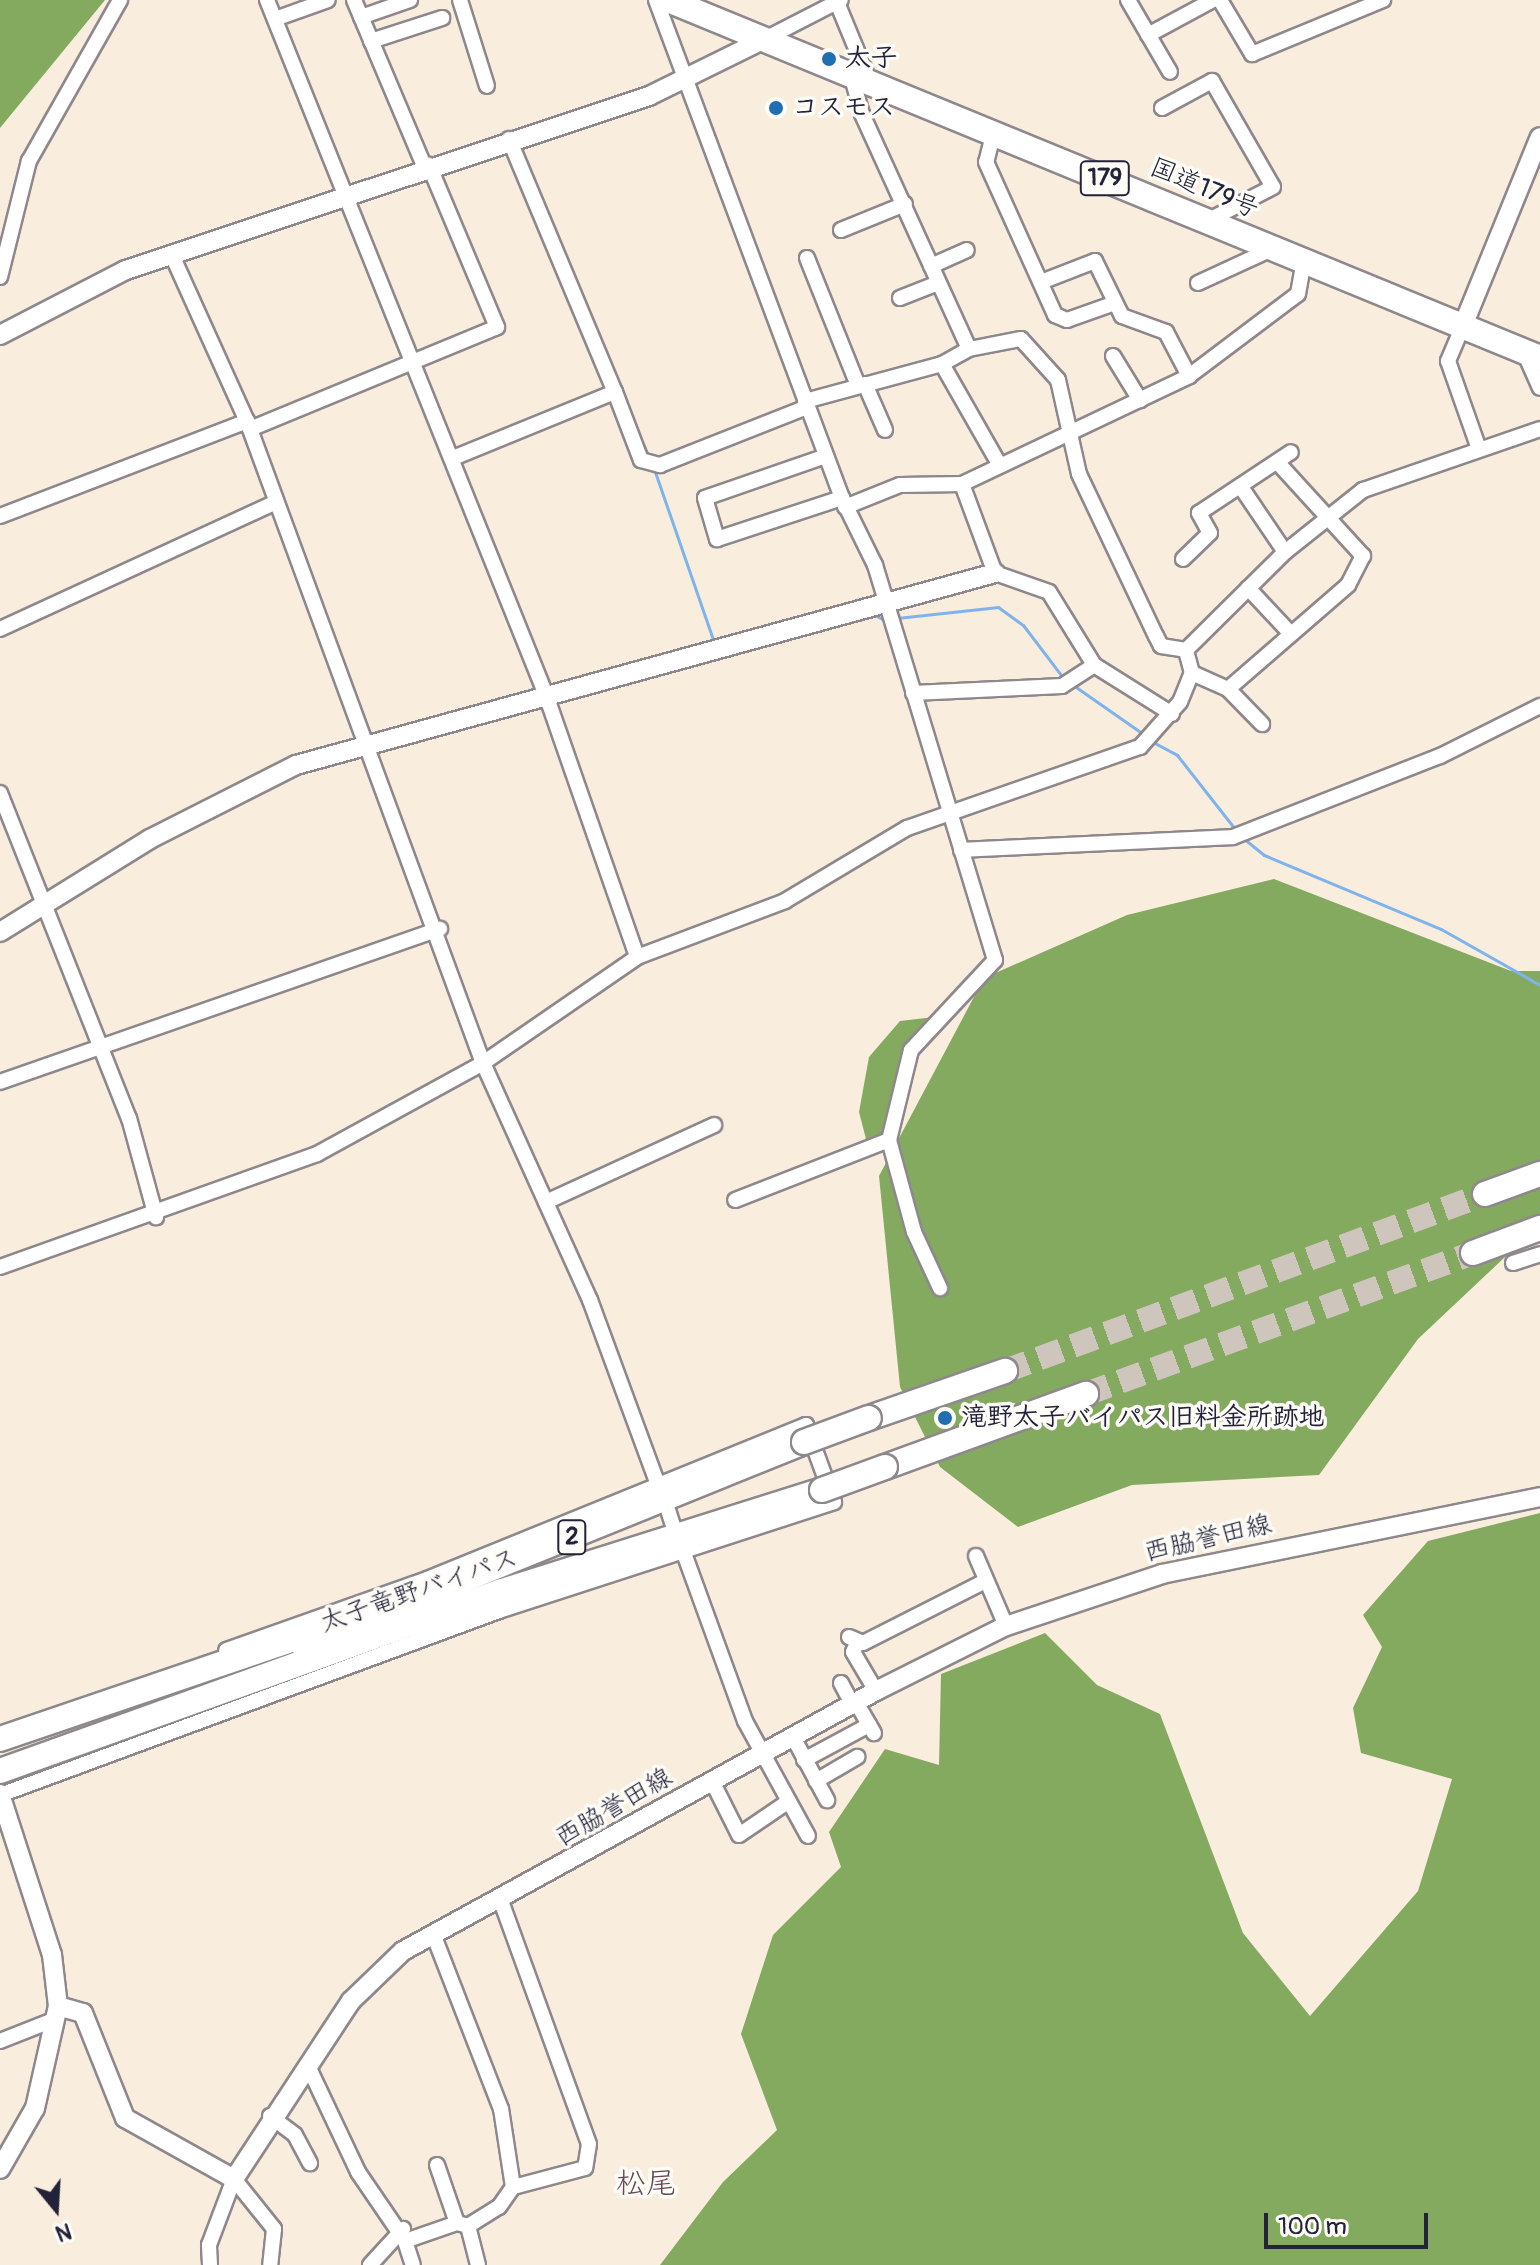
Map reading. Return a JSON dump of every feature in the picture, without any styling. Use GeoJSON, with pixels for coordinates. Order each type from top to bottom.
{"type":"FeatureCollection","features":[{"type":"Feature","properties":{"kind":"highway","name":"国道179号"},"geometry":{"type":"LineString","coordinates":[[668,0],[994,131],[1532,355]]}},
{"type":"Feature","properties":{"kind":"highway"},"geometry":{"type":"LineString","coordinates":[[1485,1194],[1540,1174]]}},
{"type":"Feature","properties":{"kind":"highway"},"geometry":{"type":"LineString","coordinates":[[1473,1253],[1540,1228]]}},
{"type":"Feature","properties":{"kind":"highway","name":"太子竜野バイパス"},"geometry":{"type":"LineString","coordinates":[[0,1771],[314,1650],[339,1630],[804,1442],[1005,1371]]}},
{"type":"Feature","properties":{"kind":"highway","name":"太子竜野バイパス"},"geometry":{"type":"LineString","coordinates":[[0,1754],[314,1650],[822,1490],[1086,1394]]}},
{"type":"Feature","properties":{"kind":"highway"},"geometry":{"type":"LineString","coordinates":[[0,1793],[145,1734],[314,1650]]}},
{"type":"Feature","properties":{"kind":"highway"},"geometry":{"type":"LineString","coordinates":[[0,1739],[130,1694],[314,1650]]}},
{"type":"Feature","properties":{"kind":"street"},"geometry":{"type":"LineString","coordinates":[[0,277],[29,161],[120,0]]}},
{"type":"Feature","properties":{"kind":"street"},"geometry":{"type":"LineString","coordinates":[[267,0],[546,695],[637,957]]}},
{"type":"Feature","properties":{"kind":"street"},"geometry":{"type":"LineString","coordinates":[[275,19],[328,0]]}},
{"type":"Feature","properties":{"kind":"street"},"geometry":{"type":"LineString","coordinates":[[0,516],[248,425],[497,327],[354,0]]}},
{"type":"Feature","properties":{"kind":"street"},"geometry":{"type":"LineString","coordinates":[[361,17],[410,0]]}},
{"type":"Feature","properties":{"kind":"street"},"geometry":{"type":"LineString","coordinates":[[460,0],[487,86]]}},
{"type":"Feature","properties":{"kind":"street"},"geometry":{"type":"LineString","coordinates":[[656,0],[843,503],[885,602],[995,960],[911,1050],[889,1140],[914,1232],[940,1288]]}},
{"type":"Feature","properties":{"kind":"street"},"geometry":{"type":"LineString","coordinates":[[1128,0],[1170,72]]}},
{"type":"Feature","properties":{"kind":"street"},"geometry":{"type":"LineString","coordinates":[[1148,35],[1213,0]]}},
{"type":"Feature","properties":{"kind":"street"},"geometry":{"type":"LineString","coordinates":[[1220,0],[1252,54],[1383,0]]}},
{"type":"Feature","properties":{"kind":"street"},"geometry":{"type":"LineString","coordinates":[[0,335],[171,253],[347,197],[509,139],[649,96],[838,1],[860,77],[905,204],[969,349]]}},
{"type":"Feature","properties":{"kind":"street"},"geometry":{"type":"LineString","coordinates":[[371,41],[442,18]]}},
{"type":"Feature","properties":{"kind":"street"},"geometry":{"type":"LineString","coordinates":[[1162,108],[1212,81],[1273,187],[1207,221]]}},
{"type":"Feature","properties":{"kind":"street"},"geometry":{"type":"LineString","coordinates":[[994,131],[986,162],[1060,320],[1115,303]]}},
{"type":"Feature","properties":{"kind":"street"},"geometry":{"type":"LineString","coordinates":[[1479,449],[1449,368],[1462,328],[1540,137]]}},
{"type":"Feature","properties":{"kind":"street"},"geometry":{"type":"LineString","coordinates":[[509,139],[641,460],[660,465],[861,384],[942,364],[969,349],[1021,339],[1058,380],[1079,474],[1161,646],[1186,650]]}},
{"type":"Feature","properties":{"kind":"street"},"geometry":{"type":"LineString","coordinates":[[841,230],[905,204]]}},
{"type":"Feature","properties":{"kind":"street"},"geometry":{"type":"LineString","coordinates":[[1198,283],[1275,248]]}},
{"type":"Feature","properties":{"kind":"street"},"geometry":{"type":"LineString","coordinates":[[931,266],[967,250]]}},
{"type":"Feature","properties":{"kind":"street"},"geometry":{"type":"LineString","coordinates":[[171,253],[248,425],[274,503],[366,745],[440,929],[483,1063],[546,1202],[658,1487]]}},
{"type":"Feature","properties":{"kind":"street"},"geometry":{"type":"LineString","coordinates":[[807,258],[861,384],[885,430]]}},
{"type":"Feature","properties":{"kind":"street"},"geometry":{"type":"LineString","coordinates":[[1041,282],[1095,261],[1115,303],[1132,325],[1166,332],[1189,376]]}},
{"type":"Feature","properties":{"kind":"street"},"geometry":{"type":"LineString","coordinates":[[826,456],[705,498],[717,539],[900,485],[962,484],[998,462],[1140,400],[1189,376],[1298,294],[1304,261]]}},
{"type":"Feature","properties":{"kind":"street"},"geometry":{"type":"LineString","coordinates":[[900,298],[938,283]]}},
{"type":"Feature","properties":{"kind":"street"},"geometry":{"type":"LineString","coordinates":[[1532,355],[1540,388]]}},
{"type":"Feature","properties":{"kind":"street"},"geometry":{"type":"LineString","coordinates":[[1113,356],[1140,400]]}},
{"type":"Feature","properties":{"kind":"street"},"geometry":{"type":"LineString","coordinates":[[942,364],[998,462]]}},
{"type":"Feature","properties":{"kind":"street"},"geometry":{"type":"LineString","coordinates":[[453,458],[615,392]]}},
{"type":"Feature","properties":{"kind":"street"},"geometry":{"type":"LineString","coordinates":[[1186,650],[1285,552],[1363,490],[1540,429]]}},
{"type":"Feature","properties":{"kind":"street"},"geometry":{"type":"LineString","coordinates":[[1183,559],[1210,533],[1199,513],[1291,452]]}},
{"type":"Feature","properties":{"kind":"street"},"geometry":{"type":"LineString","coordinates":[[1228,689],[1348,585],[1363,556],[1278,463]]}},
{"type":"Feature","properties":{"kind":"street"},"geometry":{"type":"LineString","coordinates":[[962,484],[995,573]]}},
{"type":"Feature","properties":{"kind":"street"},"geometry":{"type":"LineString","coordinates":[[1241,487],[1285,552]]}},
{"type":"Feature","properties":{"kind":"street"},"geometry":{"type":"LineString","coordinates":[[0,629],[274,503]]}},
{"type":"Feature","properties":{"kind":"street"},"geometry":{"type":"LineString","coordinates":[[0,932],[219,801],[296,765],[995,573],[1049,592],[1094,665],[1172,714]]}},
{"type":"Feature","properties":{"kind":"street"},"geometry":{"type":"LineString","coordinates":[[1248,588],[1291,634]]}},
{"type":"Feature","properties":{"kind":"street"},"geometry":{"type":"LineString","coordinates":[[0,1267],[156,1217],[317,1154],[483,1063],[637,957],[785,901],[907,828],[1122,754],[1172,714],[1192,673],[1186,650]]}},
{"type":"Feature","properties":{"kind":"street"},"geometry":{"type":"LineString","coordinates":[[913,693],[1062,686],[1094,665]]}},
{"type":"Feature","properties":{"kind":"street"},"geometry":{"type":"LineString","coordinates":[[1192,673],[1228,689],[1262,724]]}},
{"type":"Feature","properties":{"kind":"street"},"geometry":{"type":"LineString","coordinates":[[961,850],[1233,837],[1440,756],[1540,706]]}},
{"type":"Feature","properties":{"kind":"street"},"geometry":{"type":"LineString","coordinates":[[0,793],[40,908],[101,1049],[156,1217]]}},
{"type":"Feature","properties":{"kind":"street"},"geometry":{"type":"LineString","coordinates":[[0,1082],[440,929]]}},
{"type":"Feature","properties":{"kind":"street"},"geometry":{"type":"LineString","coordinates":[[546,1202],[714,1125]]}},
{"type":"Feature","properties":{"kind":"street"},"geometry":{"type":"LineString","coordinates":[[735,1200],[889,1140]]}},
{"type":"Feature","properties":{"kind":"street"},"geometry":{"type":"LineString","coordinates":[[1513,1263],[1540,1254]]}},
{"type":"Feature","properties":{"kind":"street"},"geometry":{"type":"LineString","coordinates":[[0,1731],[427,1579],[806,1425],[834,1502],[682,1548],[485,1616],[0,1793],[52,1955],[57,2012],[35,2108],[0,2169]]}},
{"type":"Feature","properties":{"kind":"street","name":"西脇誉田線"},"geometry":{"type":"LineString","coordinates":[[234,2179],[270,2116],[351,2001],[433,1934],[501,1901],[876,1691],[1006,1626],[1162,1574],[1540,1497]]}},
{"type":"Feature","properties":{"kind":"street"},"geometry":{"type":"LineString","coordinates":[[667,1507],[674,1528]]}},
{"type":"Feature","properties":{"kind":"street"},"geometry":{"type":"LineString","coordinates":[[682,1548],[760,1754],[808,1836]]}},
{"type":"Feature","properties":{"kind":"street"},"geometry":{"type":"LineString","coordinates":[[976,1556],[983,1582],[1006,1626]]}},
{"type":"Feature","properties":{"kind":"street"},"geometry":{"type":"LineString","coordinates":[[876,1691],[853,1652],[854,1639],[983,1582]]}},
{"type":"Feature","properties":{"kind":"street"},"geometry":{"type":"LineString","coordinates":[[804,1760],[872,1729],[841,1683]]}},
{"type":"Feature","properties":{"kind":"street"},"geometry":{"type":"LineString","coordinates":[[793,1737],[827,1800]]}},
{"type":"Feature","properties":{"kind":"street"},"geometry":{"type":"LineString","coordinates":[[816,1781],[857,1757]]}},
{"type":"Feature","properties":{"kind":"street"},"geometry":{"type":"LineString","coordinates":[[712,1781],[739,1835],[789,1801]]}},
{"type":"Feature","properties":{"kind":"street"},"geometry":{"type":"LineString","coordinates":[[501,1901],[589,2144],[585,2168],[513,2187]]}},
{"type":"Feature","properties":{"kind":"street"},"geometry":{"type":"LineString","coordinates":[[370,2265],[404,2235],[503,2214],[513,2187],[496,2096],[433,1934]]}},
{"type":"Feature","properties":{"kind":"street"},"geometry":{"type":"LineString","coordinates":[[0,2041],[57,2012],[83,2013],[117,2111],[234,2179],[274,2229],[270,2265]]}},
{"type":"Feature","properties":{"kind":"street"},"geometry":{"type":"LineString","coordinates":[[308,2066],[358,2172],[404,2235],[413,2265]]}},
{"type":"Feature","properties":{"kind":"street"},"geometry":{"type":"LineString","coordinates":[[270,2116],[295,2135],[310,2163]]}},
{"type":"Feature","properties":{"kind":"street"},"geometry":{"type":"LineString","coordinates":[[437,2165],[478,2265]]}},
{"type":"Feature","properties":{"kind":"street"},"geometry":{"type":"LineString","coordinates":[[210,2265],[234,2179]]}},
{"type":"Feature","properties":{"kind":"green space"},"geometry":{"type":"Polygon","coordinates":[[[0,0],[105,0],[0,128],[0,0]]]}},
{"type":"Feature","properties":{"kind":"green space"},"geometry":{"type":"Polygon","coordinates":[[[1274,879],[1511,971],[1540,971],[1540,1224],[1418,1339],[1319,1475],[1132,1485],[1018,1527],[940,1467],[900,1387],[879,1176],[984,978],[1127,915],[1274,879]]]}},
{"type":"Feature","properties":{"kind":"green space"},"geometry":{"type":"Polygon","coordinates":[[[934,1017],[899,1062],[887,1138],[867,1143],[859,1112],[869,1057],[900,1021],[934,1017]]]}},
{"type":"Feature","properties":{"kind":"green space"},"geometry":{"type":"Polygon","coordinates":[[[1540,1513],[1540,2265],[660,2265],[723,2182],[777,2130],[741,2034],[773,1935],[841,1867],[829,1832],[885,1749],[939,1765],[941,1674],[1045,1633],[1097,1685],[1160,1714],[1243,1933],[1310,2016],[1418,1891],[1452,1779],[1361,1753],[1353,1708],[1382,1647],[1363,1615],[1428,1541],[1540,1513]]]}},
{"type":"Feature","properties":{"kind":"waterway"},"geometry":{"type":"LineString","coordinates":[[636,429],[648,455]]}},
{"type":"Feature","properties":{"kind":"waterway"},"geometry":{"type":"LineString","coordinates":[[654,469],[714,642]]}},
{"type":"Feature","properties":{"kind":"waterway"},"geometry":{"type":"LineString","coordinates":[[897,618],[998,607],[1023,625],[1064,679]]}},
{"type":"Feature","properties":{"kind":"waterway"},"geometry":{"type":"LineString","coordinates":[[871,613],[886,621]]}},
{"type":"Feature","properties":{"kind":"waterway"},"geometry":{"type":"LineString","coordinates":[[1073,685],[1146,736]]}},
{"type":"Feature","properties":{"kind":"waterway"},"geometry":{"type":"LineString","coordinates":[[1151,741],[1177,755],[1235,829]]}},
{"type":"Feature","properties":{"kind":"waterway"},"geometry":{"type":"LineString","coordinates":[[1243,838],[1264,855],[1441,929],[1540,985]]}},
{"type":"Feature","properties":{"kind":"tunnel"},"geometry":{"type":"LineString","coordinates":[[1005,1371],[1485,1194]]}},
{"type":"Feature","properties":{"kind":"tunnel"},"geometry":{"type":"LineString","coordinates":[[1086,1394],[1473,1253]]}},
{"type":"Feature","properties":{"kind":"place","name":"太子"},"geometry":{"type":"Point","coordinates":[829,59]}},
{"type":"Feature","properties":{"kind":"place","name":"コスモス"},"geometry":{"type":"Point","coordinates":[776,108]}},
{"type":"Feature","properties":{"kind":"place","name":"滝野太子バイパス旧料金所跡地"},"geometry":{"type":"Point","coordinates":[945,1418]}},
{"type":"Feature","properties":{"kind":"district","name":"松尾"},"geometry":{"type":"Point","coordinates":[646,2184]}}]}
